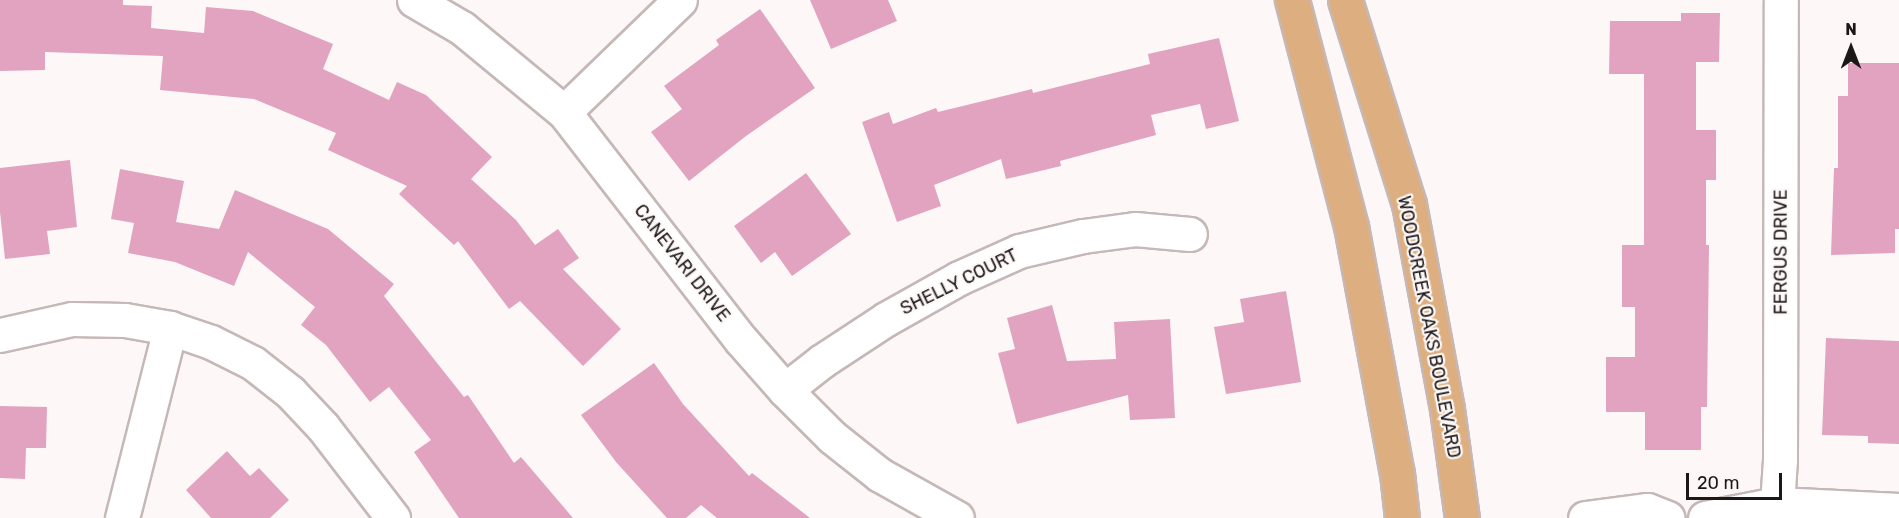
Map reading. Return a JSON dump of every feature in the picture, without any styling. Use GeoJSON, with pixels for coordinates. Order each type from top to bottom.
{"type":"FeatureCollection","features":[{"type":"Feature","properties":{"kind":"main road"},"geometry":{"type":"LineString","coordinates":[[1292,0],[1351,226],[1397,473],[1402,518]]}},
{"type":"Feature","properties":{"kind":"main road","name":"WOODCREEK OAKS BOULEVARD"},"geometry":{"type":"LineString","coordinates":[[1345,0],[1408,204],[1448,409],[1462,518]]}},
{"type":"Feature","properties":{"kind":"street","name":"CANEVARI DRIVE"},"geometry":{"type":"LineString","coordinates":[[414,0],[462,28],[564,112],[741,340],[785,390],[832,437],[880,475],[957,518]]}},
{"type":"Feature","properties":{"kind":"street"},"geometry":{"type":"LineString","coordinates":[[564,112],[680,0]]}},
{"type":"Feature","properties":{"kind":"street","name":"FERGUS DRIVE"},"geometry":{"type":"LineString","coordinates":[[1777,504],[1780,460],[1781,0]]}},
{"type":"Feature","properties":{"kind":"street","name":"SHELLY COURT"},"geometry":{"type":"LineString","coordinates":[[785,390],[822,361],[886,319],[959,278],[1019,251],[1083,236],[1135,229],[1190,234]]}},
{"type":"Feature","properties":{"kind":"street"},"geometry":{"type":"LineString","coordinates":[[0,335],[72,319],[124,320],[170,328],[211,342],[253,363],[290,392],[323,427],[393,518]]}},
{"type":"Feature","properties":{"kind":"street"},"geometry":{"type":"LineString","coordinates":[[122,518],[170,328]]}},
{"type":"Feature","properties":{"kind":"street"},"geometry":{"type":"LineString","coordinates":[[1705,518],[1777,504],[1899,510]]}},
{"type":"Feature","properties":{"kind":"street"},"geometry":{"type":"LineString","coordinates":[[1587,518],[1647,510],[1668,518]]}},
{"type":"Feature","properties":{"kind":"building"},"geometry":{"type":"Polygon","coordinates":[[[0,0],[123,0],[123,5],[152,6],[151,28],[204,33],[206,7],[253,11],[333,44],[323,69],[389,100],[397,82],[426,95],[492,157],[471,179],[516,220],[535,245],[558,229],[579,258],[563,269],[621,329],[583,366],[520,301],[509,309],[458,241],[454,245],[399,194],[407,186],[328,150],[336,133],[254,99],[160,90],[163,56],[45,52],[45,70],[0,71],[0,0]]]}},
{"type":"Feature","properties":{"kind":"building"},"geometry":{"type":"Polygon","coordinates":[[[810,0],[888,0],[897,21],[831,49],[810,0]]]}},
{"type":"Feature","properties":{"kind":"building"},"geometry":{"type":"Polygon","coordinates":[[[760,9],[815,88],[746,136],[689,181],[651,132],[682,109],[664,86],[719,45],[716,40],[760,9]]]}},
{"type":"Feature","properties":{"kind":"building"},"geometry":{"type":"Polygon","coordinates":[[[1681,13],[1720,13],[1719,62],[1696,62],[1696,130],[1716,130],[1716,180],[1706,180],[1706,245],[1709,245],[1707,407],[1701,407],[1701,450],[1645,450],[1645,412],[1606,412],[1606,357],[1635,357],[1635,307],[1622,307],[1622,245],[1644,245],[1644,74],[1609,74],[1610,21],[1681,21],[1681,13]]]}},
{"type":"Feature","properties":{"kind":"building"},"geometry":{"type":"Polygon","coordinates":[[[1219,38],[1239,121],[1206,129],[1200,104],[1151,115],[1156,135],[1060,161],[1061,166],[1006,179],[1001,159],[934,185],[941,206],[897,222],[862,122],[889,112],[893,124],[936,108],[938,112],[1032,89],[1033,93],[1150,64],[1148,54],[1219,38]]]}},
{"type":"Feature","properties":{"kind":"building"},"geometry":{"type":"Polygon","coordinates":[[[1848,63],[1899,63],[1899,229],[1895,229],[1895,253],[1831,255],[1834,168],[1838,168],[1838,96],[1848,96],[1848,63]]]}},
{"type":"Feature","properties":{"kind":"building"},"geometry":{"type":"Polygon","coordinates":[[[70,160],[77,227],[47,231],[50,254],[5,259],[0,212],[0,168],[70,160]]]}},
{"type":"Feature","properties":{"kind":"building"},"geometry":{"type":"Polygon","coordinates":[[[120,169],[184,181],[176,222],[219,229],[235,190],[328,229],[394,284],[384,296],[464,397],[468,395],[514,463],[521,457],[573,518],[459,518],[414,452],[431,440],[389,387],[370,402],[326,345],[301,325],[315,307],[248,252],[234,286],[175,262],[128,253],[134,223],[111,219],[120,169]]]}},
{"type":"Feature","properties":{"kind":"building"},"geometry":{"type":"Polygon","coordinates":[[[806,173],[851,234],[792,276],[775,252],[761,263],[734,226],[806,173]]]}},
{"type":"Feature","properties":{"kind":"building"},"geometry":{"type":"Polygon","coordinates":[[[1286,291],[1301,382],[1226,394],[1214,327],[1244,322],[1240,299],[1286,291]]]}},
{"type":"Feature","properties":{"kind":"building"},"geometry":{"type":"Polygon","coordinates":[[[1052,305],[1067,361],[1116,359],[1114,322],[1170,319],[1175,418],[1130,420],[1128,395],[1017,424],[998,353],[1015,349],[1007,318],[1052,305]]]}},
{"type":"Feature","properties":{"kind":"building"},"geometry":{"type":"Polygon","coordinates":[[[1826,338],[1899,341],[1899,444],[1868,443],[1868,436],[1822,435],[1826,338]]]}},
{"type":"Feature","properties":{"kind":"building"},"geometry":{"type":"Polygon","coordinates":[[[654,363],[683,404],[749,476],[752,473],[810,518],[717,518],[701,505],[686,518],[667,518],[616,462],[581,415],[654,363]]]}},
{"type":"Feature","properties":{"kind":"building"},"geometry":{"type":"Polygon","coordinates":[[[0,406],[47,407],[46,448],[26,448],[25,479],[0,478],[0,406]]]}},
{"type":"Feature","properties":{"kind":"building"},"geometry":{"type":"Polygon","coordinates":[[[227,451],[250,476],[259,468],[289,500],[270,518],[211,518],[186,490],[227,451]]]}}]}
